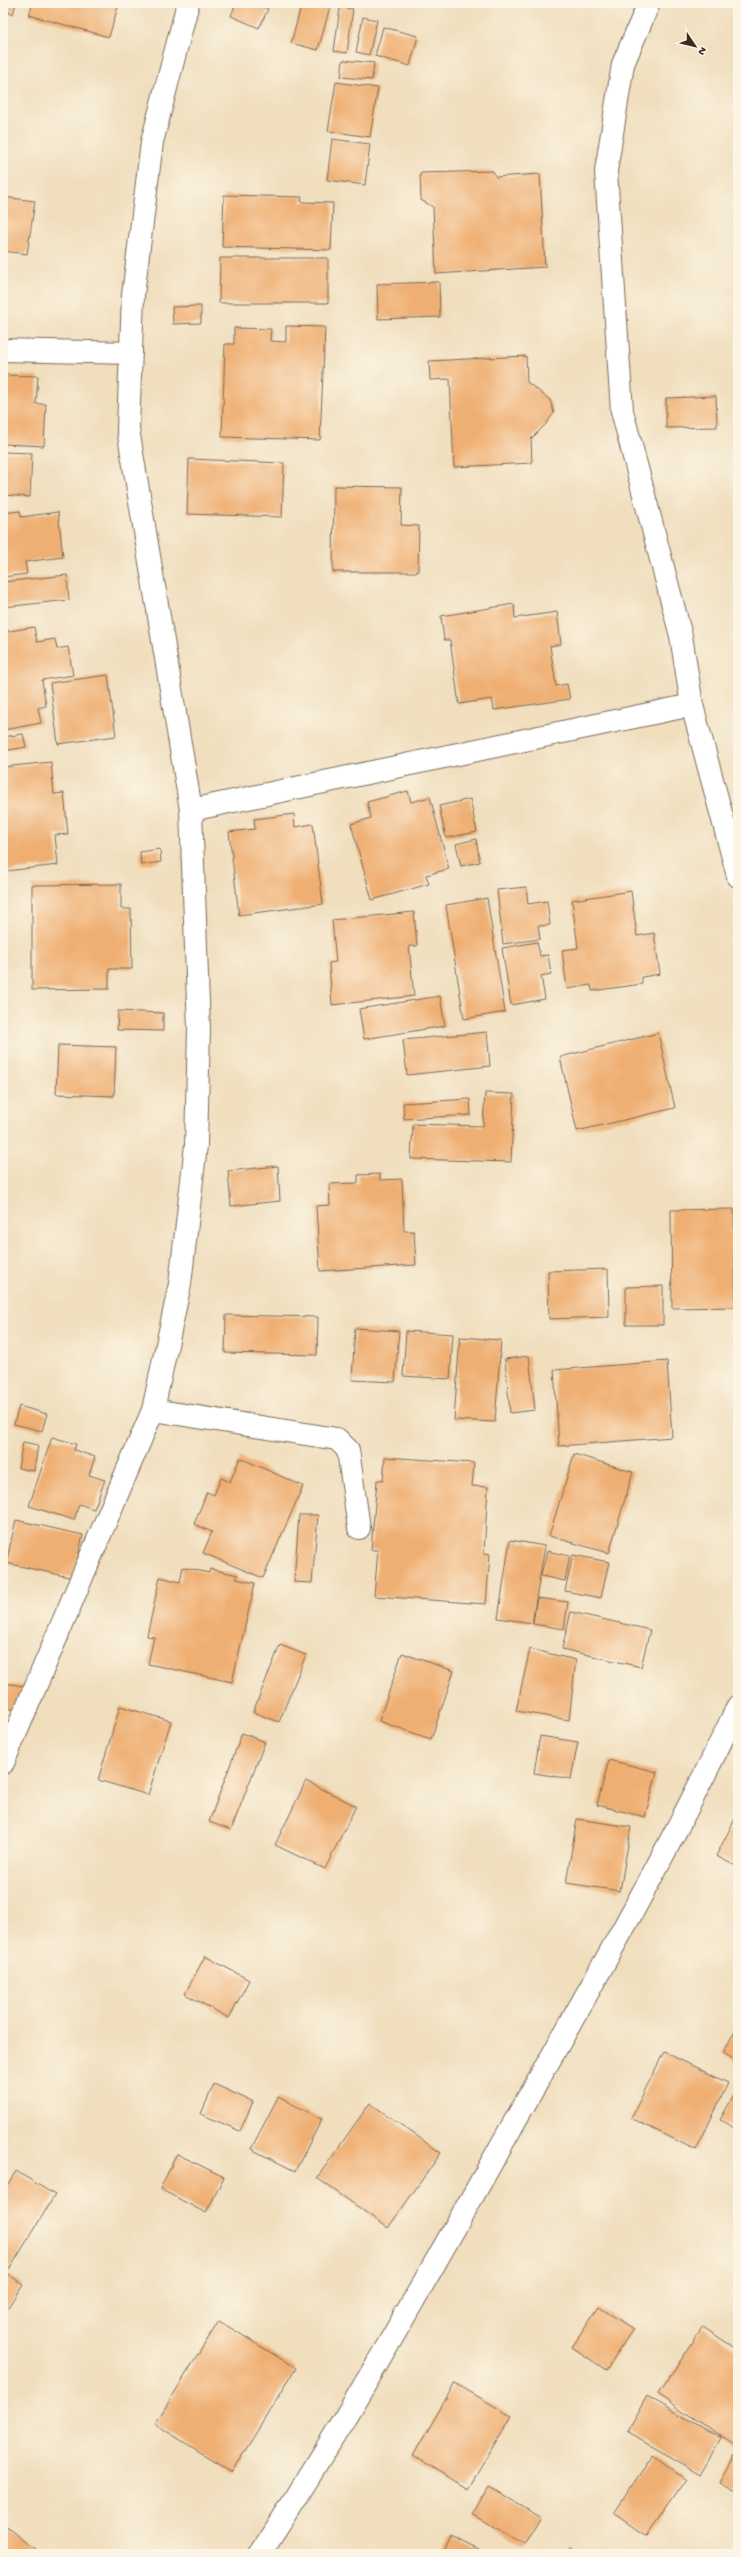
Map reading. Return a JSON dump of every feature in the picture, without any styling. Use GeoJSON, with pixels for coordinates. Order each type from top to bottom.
{"type":"FeatureCollection","features":[{"type":"Feature","properties":{"kind":"street"},"geometry":{"type":"LineString","coordinates":[[3,1763],[153,1410],[180,1284],[196,1145],[199,1030],[190,810],[128,429],[133,295],[152,142],[188,3]]}},
{"type":"Feature","properties":{"kind":"street"},"geometry":{"type":"LineString","coordinates":[[649,3],[623,64],[606,170],[622,411],[681,636],[692,705],[738,876]]}},
{"type":"Feature","properties":{"kind":"street"},"geometry":{"type":"LineString","coordinates":[[3,350],[131,353]]}},
{"type":"Feature","properties":{"kind":"street"},"geometry":{"type":"LineString","coordinates":[[190,810],[692,705]]}},
{"type":"Feature","properties":{"kind":"street"},"geometry":{"type":"LineString","coordinates":[[153,1410],[337,1439],[348,1450],[359,1528]]}},
{"type":"Feature","properties":{"kind":"street"},"geometry":{"type":"LineString","coordinates":[[260,2554],[306,2484],[456,2226],[600,1973],[694,1798],[738,1706]]}},
{"type":"Feature","properties":{"kind":"building"},"geometry":{"type":"Polygon","coordinates":[[[3,3],[16,3],[13,14],[3,11],[3,3]]]}},
{"type":"Feature","properties":{"kind":"building"},"geometry":{"type":"Polygon","coordinates":[[[33,3],[119,3],[109,37],[29,15],[33,3]]]}},
{"type":"Feature","properties":{"kind":"building"},"geometry":{"type":"Polygon","coordinates":[[[236,3],[255,3],[268,9],[259,28],[231,16],[236,3]]]}},
{"type":"Feature","properties":{"kind":"building"},"geometry":{"type":"Polygon","coordinates":[[[302,3],[331,3],[318,50],[291,43],[302,3]]]}},
{"type":"Feature","properties":{"kind":"building"},"geometry":{"type":"Polygon","coordinates":[[[340,8],[353,9],[347,53],[334,51],[340,8]]]}},
{"type":"Feature","properties":{"kind":"building"},"geometry":{"type":"Polygon","coordinates":[[[363,17],[377,20],[369,55],[356,52],[363,17]]]}},
{"type":"Feature","properties":{"kind":"building"},"geometry":{"type":"Polygon","coordinates":[[[383,27],[418,36],[410,66],[375,56],[383,27]]]}},
{"type":"Feature","properties":{"kind":"building"},"geometry":{"type":"Polygon","coordinates":[[[343,60],[374,63],[372,80],[341,77],[343,60]]]}},
{"type":"Feature","properties":{"kind":"building"},"geometry":{"type":"Polygon","coordinates":[[[336,82],[378,88],[370,137],[328,131],[336,82]]]}},
{"type":"Feature","properties":{"kind":"building"},"geometry":{"type":"Polygon","coordinates":[[[332,139],[370,144],[365,185],[327,180],[332,139]]]}},
{"type":"Feature","properties":{"kind":"building"},"geometry":{"type":"Polygon","coordinates":[[[493,171],[496,177],[540,174],[545,267],[436,274],[433,207],[421,200],[420,173],[493,171]]]}},
{"type":"Feature","properties":{"kind":"building"},"geometry":{"type":"Polygon","coordinates":[[[224,195],[302,197],[301,202],[333,203],[331,250],[222,247],[224,195]]]}},
{"type":"Feature","properties":{"kind":"building"},"geometry":{"type":"Polygon","coordinates":[[[3,197],[35,201],[27,254],[3,251],[3,197]]]}},
{"type":"Feature","properties":{"kind":"building"},"geometry":{"type":"Polygon","coordinates":[[[220,258],[328,258],[328,303],[219,303],[220,258]]]}},
{"type":"Feature","properties":{"kind":"building"},"geometry":{"type":"Polygon","coordinates":[[[439,282],[440,317],[378,319],[377,284],[439,282]]]}},
{"type":"Feature","properties":{"kind":"building"},"geometry":{"type":"Polygon","coordinates":[[[201,306],[201,323],[173,324],[172,307],[201,306]]]}},
{"type":"Feature","properties":{"kind":"building"},"geometry":{"type":"Polygon","coordinates":[[[286,326],[325,327],[320,440],[222,437],[225,344],[234,344],[234,328],[271,329],[270,341],[286,342],[286,326]]]}},
{"type":"Feature","properties":{"kind":"building"},"geometry":{"type":"Polygon","coordinates":[[[526,356],[527,382],[550,400],[554,413],[546,424],[531,439],[532,463],[454,467],[450,379],[430,380],[429,361],[526,356]]]}},
{"type":"Feature","properties":{"kind":"building"},"geometry":{"type":"Polygon","coordinates":[[[3,375],[38,376],[36,404],[46,404],[44,446],[3,444],[3,375]]]}},
{"type":"Feature","properties":{"kind":"building"},"geometry":{"type":"Polygon","coordinates":[[[716,396],[717,427],[666,428],[666,398],[716,396]]]}},
{"type":"Feature","properties":{"kind":"building"},"geometry":{"type":"Polygon","coordinates":[[[3,452],[32,453],[30,497],[3,495],[3,452]]]}},
{"type":"Feature","properties":{"kind":"building"},"geometry":{"type":"Polygon","coordinates":[[[189,459],[284,463],[282,517],[187,514],[189,459]]]}},
{"type":"Feature","properties":{"kind":"building"},"geometry":{"type":"Polygon","coordinates":[[[334,486],[402,487],[401,525],[419,526],[418,572],[333,572],[334,486]]]}},
{"type":"Feature","properties":{"kind":"building"},"geometry":{"type":"Polygon","coordinates":[[[20,511],[21,517],[58,512],[63,557],[25,562],[27,574],[3,577],[3,513],[20,511]]]}},
{"type":"Feature","properties":{"kind":"building"},"geometry":{"type":"Polygon","coordinates":[[[67,575],[69,600],[3,607],[3,582],[67,575]]]}},
{"type":"Feature","properties":{"kind":"building"},"geometry":{"type":"Polygon","coordinates":[[[514,604],[515,618],[557,612],[561,644],[550,646],[556,686],[567,684],[570,699],[494,710],[492,699],[459,704],[450,640],[444,640],[441,616],[514,604]]]}},
{"type":"Feature","properties":{"kind":"building"},"geometry":{"type":"Polygon","coordinates":[[[34,627],[37,642],[55,639],[57,649],[68,647],[73,675],[42,680],[46,706],[38,708],[41,723],[3,730],[3,632],[34,627]]]}},
{"type":"Feature","properties":{"kind":"building"},"geometry":{"type":"Polygon","coordinates":[[[108,675],[116,736],[58,744],[50,683],[108,675]]]}},
{"type":"Feature","properties":{"kind":"building"},"geometry":{"type":"Polygon","coordinates":[[[23,734],[26,747],[3,751],[3,737],[23,734]]]}},
{"type":"Feature","properties":{"kind":"building"},"geometry":{"type":"Polygon","coordinates":[[[51,762],[54,794],[64,793],[68,834],[55,835],[58,865],[6,871],[3,840],[3,767],[51,762]]]}},
{"type":"Feature","properties":{"kind":"building"},"geometry":{"type":"Polygon","coordinates":[[[408,791],[411,802],[430,797],[449,869],[426,875],[429,884],[372,900],[351,824],[371,818],[367,802],[408,791]]]}},
{"type":"Feature","properties":{"kind":"building"},"geometry":{"type":"Polygon","coordinates":[[[470,799],[477,832],[446,838],[439,806],[470,799]]]}},
{"type":"Feature","properties":{"kind":"building"},"geometry":{"type":"Polygon","coordinates":[[[294,814],[295,827],[313,824],[323,904],[239,915],[229,832],[255,829],[254,819],[294,814]]]}},
{"type":"Feature","properties":{"kind":"building"},"geometry":{"type":"Polygon","coordinates":[[[476,839],[480,862],[461,866],[456,844],[476,839]]]}},
{"type":"Feature","properties":{"kind":"building"},"geometry":{"type":"Polygon","coordinates":[[[160,849],[161,862],[141,865],[140,852],[160,849]]]}},
{"type":"Feature","properties":{"kind":"building"},"geometry":{"type":"Polygon","coordinates":[[[121,884],[121,909],[131,909],[132,969],[109,969],[109,989],[32,990],[32,885],[121,884]]]}},
{"type":"Feature","properties":{"kind":"building"},"geometry":{"type":"Polygon","coordinates":[[[526,887],[528,904],[547,901],[550,925],[538,926],[540,939],[503,944],[497,890],[526,887]]]}},
{"type":"Feature","properties":{"kind":"building"},"geometry":{"type":"Polygon","coordinates":[[[631,891],[637,936],[654,933],[660,974],[642,977],[642,984],[592,991],[591,985],[567,989],[562,950],[578,948],[572,900],[631,891]]]}},
{"type":"Feature","properties":{"kind":"building"},"geometry":{"type":"Polygon","coordinates":[[[487,898],[505,1012],[464,1019],[446,905],[487,898]]]}},
{"type":"Feature","properties":{"kind":"building"},"geometry":{"type":"Polygon","coordinates":[[[414,912],[417,946],[409,946],[414,996],[332,1005],[329,963],[336,962],[332,920],[414,912]]]}},
{"type":"Feature","properties":{"kind":"building"},"geometry":{"type":"Polygon","coordinates":[[[537,942],[540,956],[548,955],[551,974],[541,976],[545,999],[511,1005],[502,948],[537,942]]]}},
{"type":"Feature","properties":{"kind":"building"},"geometry":{"type":"Polygon","coordinates":[[[440,996],[445,1026],[364,1039],[359,1009],[440,996]]]}},
{"type":"Feature","properties":{"kind":"building"},"geometry":{"type":"Polygon","coordinates":[[[118,1011],[163,1013],[163,1031],[117,1030],[118,1011]]]}},
{"type":"Feature","properties":{"kind":"building"},"geometry":{"type":"Polygon","coordinates":[[[487,1032],[490,1066],[407,1075],[403,1040],[487,1032]]]}},
{"type":"Feature","properties":{"kind":"building"},"geometry":{"type":"Polygon","coordinates":[[[658,1033],[675,1108],[577,1131],[560,1057],[658,1033]]]}},
{"type":"Feature","properties":{"kind":"building"},"geometry":{"type":"Polygon","coordinates":[[[58,1045],[116,1047],[114,1096],[56,1094],[58,1045]]]}},
{"type":"Feature","properties":{"kind":"building"},"geometry":{"type":"Polygon","coordinates":[[[485,1093],[514,1094],[511,1162],[411,1159],[413,1124],[483,1126],[485,1093]]]}},
{"type":"Feature","properties":{"kind":"building"},"geometry":{"type":"Polygon","coordinates":[[[470,1099],[471,1115],[404,1119],[403,1103],[470,1099]]]}},
{"type":"Feature","properties":{"kind":"building"},"geometry":{"type":"Polygon","coordinates":[[[278,1166],[280,1201],[231,1206],[228,1171],[278,1166]]]}},
{"type":"Feature","properties":{"kind":"building"},"geometry":{"type":"Polygon","coordinates":[[[380,1174],[380,1180],[402,1179],[404,1231],[414,1231],[416,1265],[320,1271],[316,1206],[330,1205],[329,1184],[358,1183],[358,1175],[380,1174]]]}},
{"type":"Feature","properties":{"kind":"building"},"geometry":{"type":"Polygon","coordinates":[[[734,1209],[736,1307],[672,1308],[671,1210],[734,1209]]]}},
{"type":"Feature","properties":{"kind":"building"},"geometry":{"type":"Polygon","coordinates":[[[608,1269],[609,1317],[549,1319],[548,1271],[608,1269]]]}},
{"type":"Feature","properties":{"kind":"building"},"geometry":{"type":"Polygon","coordinates":[[[663,1286],[663,1325],[626,1325],[626,1287],[663,1286]]]}},
{"type":"Feature","properties":{"kind":"building"},"geometry":{"type":"Polygon","coordinates":[[[226,1315],[318,1317],[317,1355],[225,1353],[226,1315]]]}},
{"type":"Feature","properties":{"kind":"building"},"geometry":{"type":"Polygon","coordinates":[[[355,1328],[399,1331],[395,1382],[352,1380],[355,1328]]]}},
{"type":"Feature","properties":{"kind":"building"},"geometry":{"type":"Polygon","coordinates":[[[406,1331],[453,1334],[450,1379],[403,1376],[406,1331]]]}},
{"type":"Feature","properties":{"kind":"building"},"geometry":{"type":"Polygon","coordinates":[[[460,1337],[501,1340],[495,1422],[454,1420],[460,1337]]]}},
{"type":"Feature","properties":{"kind":"building"},"geometry":{"type":"Polygon","coordinates":[[[529,1356],[535,1410],[510,1413],[505,1359],[529,1356]]]}},
{"type":"Feature","properties":{"kind":"building"},"geometry":{"type":"Polygon","coordinates":[[[667,1361],[672,1437],[559,1446],[554,1370],[667,1361]]]}},
{"type":"Feature","properties":{"kind":"building"},"geometry":{"type":"Polygon","coordinates":[[[19,1406],[47,1414],[42,1431],[14,1424],[19,1406]]]}},
{"type":"Feature","properties":{"kind":"building"},"geometry":{"type":"Polygon","coordinates":[[[52,1437],[76,1444],[74,1450],[95,1457],[89,1475],[105,1480],[94,1509],[79,1504],[74,1520],[29,1506],[52,1437]]]}},
{"type":"Feature","properties":{"kind":"building"},"geometry":{"type":"Polygon","coordinates":[[[23,1442],[38,1445],[34,1471],[18,1468],[23,1442]]]}},
{"type":"Feature","properties":{"kind":"building"},"geometry":{"type":"Polygon","coordinates":[[[574,1454],[633,1472],[609,1553],[549,1536],[574,1454]]]}},
{"type":"Feature","properties":{"kind":"building"},"geometry":{"type":"Polygon","coordinates":[[[385,1457],[474,1463],[472,1486],[488,1487],[484,1553],[490,1554],[486,1604],[374,1596],[378,1550],[371,1550],[377,1480],[383,1481],[385,1457]]]}},
{"type":"Feature","properties":{"kind":"building"},"geometry":{"type":"Polygon","coordinates":[[[240,1458],[303,1486],[263,1578],[203,1553],[212,1532],[194,1524],[207,1492],[214,1495],[221,1478],[230,1482],[240,1458]]]}},
{"type":"Feature","properties":{"kind":"building"},"geometry":{"type":"Polygon","coordinates":[[[299,1515],[318,1515],[312,1583],[294,1582],[299,1515]]]}},
{"type":"Feature","properties":{"kind":"building"},"geometry":{"type":"Polygon","coordinates":[[[16,1520],[83,1535],[73,1578],[6,1563],[16,1520]]]}},
{"type":"Feature","properties":{"kind":"building"},"geometry":{"type":"Polygon","coordinates":[[[510,1540],[545,1546],[532,1623],[498,1618],[510,1540]]]}},
{"type":"Feature","properties":{"kind":"building"},"geometry":{"type":"Polygon","coordinates":[[[547,1551],[570,1556],[565,1581],[541,1576],[547,1551]]]}},
{"type":"Feature","properties":{"kind":"building"},"geometry":{"type":"Polygon","coordinates":[[[573,1555],[609,1562],[601,1598],[565,1591],[573,1555]]]}},
{"type":"Feature","properties":{"kind":"building"},"geometry":{"type":"Polygon","coordinates":[[[183,1567],[209,1573],[210,1569],[238,1575],[236,1579],[255,1583],[232,1682],[148,1664],[154,1637],[147,1636],[160,1577],[180,1582],[183,1567]]]}},
{"type":"Feature","properties":{"kind":"building"},"geometry":{"type":"Polygon","coordinates":[[[537,1598],[568,1602],[564,1629],[533,1624],[537,1598]]]}},
{"type":"Feature","properties":{"kind":"building"},"geometry":{"type":"Polygon","coordinates":[[[571,1612],[650,1630],[641,1667],[562,1649],[571,1612]]]}},
{"type":"Feature","properties":{"kind":"building"},"geometry":{"type":"Polygon","coordinates":[[[280,1645],[306,1655],[279,1722],[253,1712],[280,1645]]]}},
{"type":"Feature","properties":{"kind":"building"},"geometry":{"type":"Polygon","coordinates":[[[530,1649],[576,1660],[569,1720],[516,1711],[530,1649]]]}},
{"type":"Feature","properties":{"kind":"building"},"geometry":{"type":"Polygon","coordinates":[[[402,1653],[454,1671],[431,1739],[379,1721],[402,1653]]]}},
{"type":"Feature","properties":{"kind":"building"},"geometry":{"type":"Polygon","coordinates":[[[3,1683],[24,1686],[21,1710],[3,1708],[3,1683]]]}},
{"type":"Feature","properties":{"kind":"building"},"geometry":{"type":"Polygon","coordinates":[[[120,1706],[171,1721],[148,1795],[98,1780],[120,1706]]]}},
{"type":"Feature","properties":{"kind":"building"},"geometry":{"type":"Polygon","coordinates":[[[242,1733],[265,1742],[231,1830],[209,1822],[242,1733]]]}},
{"type":"Feature","properties":{"kind":"building"},"geometry":{"type":"Polygon","coordinates":[[[540,1736],[578,1742],[571,1779],[534,1773],[540,1736]]]}},
{"type":"Feature","properties":{"kind":"building"},"geometry":{"type":"Polygon","coordinates":[[[609,1760],[657,1772],[645,1817],[597,1805],[609,1760]]]}},
{"type":"Feature","properties":{"kind":"building"},"geometry":{"type":"Polygon","coordinates":[[[306,1781],[356,1806],[325,1869],[275,1845],[306,1781]]]}},
{"type":"Feature","properties":{"kind":"building"},"geometry":{"type":"Polygon","coordinates":[[[738,1813],[738,1867],[716,1856],[738,1813]]]}},
{"type":"Feature","properties":{"kind":"building"},"geometry":{"type":"Polygon","coordinates":[[[577,1819],[631,1827],[620,1891],[566,1883],[577,1819]]]}},
{"type":"Feature","properties":{"kind":"building"},"geometry":{"type":"Polygon","coordinates":[[[205,1956],[249,1980],[229,2018],[185,1994],[205,1956]]]}},
{"type":"Feature","properties":{"kind":"building"},"geometry":{"type":"Polygon","coordinates":[[[738,2025],[738,2062],[723,2053],[738,2025]]]}},
{"type":"Feature","properties":{"kind":"building"},"geometry":{"type":"Polygon","coordinates":[[[664,2052],[728,2083],[696,2150],[631,2118],[664,2052]]]}},
{"type":"Feature","properties":{"kind":"building"},"geometry":{"type":"Polygon","coordinates":[[[214,2084],[253,2102],[240,2131],[201,2114],[214,2084]]]}},
{"type":"Feature","properties":{"kind":"building"},"geometry":{"type":"Polygon","coordinates":[[[738,2088],[738,2130],[720,2120],[738,2088]]]}},
{"type":"Feature","properties":{"kind":"building"},"geometry":{"type":"Polygon","coordinates":[[[278,2097],[322,2119],[295,2171],[251,2149],[278,2097]]]}},
{"type":"Feature","properties":{"kind":"building"},"geometry":{"type":"Polygon","coordinates":[[[370,2103],[441,2153],[388,2228],[317,2178],[370,2103]]]}},
{"type":"Feature","properties":{"kind":"building"},"geometry":{"type":"Polygon","coordinates":[[[177,2154],[224,2177],[206,2213],[160,2189],[177,2154]]]}},
{"type":"Feature","properties":{"kind":"building"},"geometry":{"type":"Polygon","coordinates":[[[16,2171],[55,2195],[9,2270],[3,2267],[3,2192],[16,2171]]]}},
{"type":"Feature","properties":{"kind":"building"},"geometry":{"type":"Polygon","coordinates":[[[3,2271],[23,2284],[3,2315],[3,2271]]]}},
{"type":"Feature","properties":{"kind":"building"},"geometry":{"type":"Polygon","coordinates":[[[599,2307],[633,2329],[606,2370],[572,2347],[599,2307]]]}},
{"type":"Feature","properties":{"kind":"building"},"geometry":{"type":"Polygon","coordinates":[[[219,2321],[296,2368],[232,2472],[155,2424],[219,2321]]]}},
{"type":"Feature","properties":{"kind":"building"},"geometry":{"type":"Polygon","coordinates":[[[703,2327],[738,2350],[737,2447],[658,2394],[703,2327]]]}},
{"type":"Feature","properties":{"kind":"building"},"geometry":{"type":"Polygon","coordinates":[[[455,2383],[511,2416],[468,2489],[413,2456],[455,2383]]]}},
{"type":"Feature","properties":{"kind":"building"},"geometry":{"type":"Polygon","coordinates":[[[647,2396],[721,2438],[700,2474],[627,2431],[647,2396]]]}},
{"type":"Feature","properties":{"kind":"building"},"geometry":{"type":"Polygon","coordinates":[[[738,2451],[738,2493],[720,2483],[738,2451]]]}},
{"type":"Feature","properties":{"kind":"building"},"geometry":{"type":"Polygon","coordinates":[[[653,2455],[686,2479],[646,2536],[613,2513],[653,2455]]]}},
{"type":"Feature","properties":{"kind":"building"},"geometry":{"type":"Polygon","coordinates":[[[489,2487],[541,2517],[524,2545],[473,2515],[489,2487]]]}},
{"type":"Feature","properties":{"kind":"building"},"geometry":{"type":"Polygon","coordinates":[[[3,2524],[35,2550],[32,2554],[3,2554],[3,2524]]]}},
{"type":"Feature","properties":{"kind":"building"},"geometry":{"type":"Polygon","coordinates":[[[449,2535],[488,2554],[440,2554],[449,2535]]]}},
{"type":"Feature","properties":{"kind":"building"},"geometry":{"type":"Polygon","coordinates":[[[570,2548],[578,2554],[564,2554],[570,2548]]]}}]}
